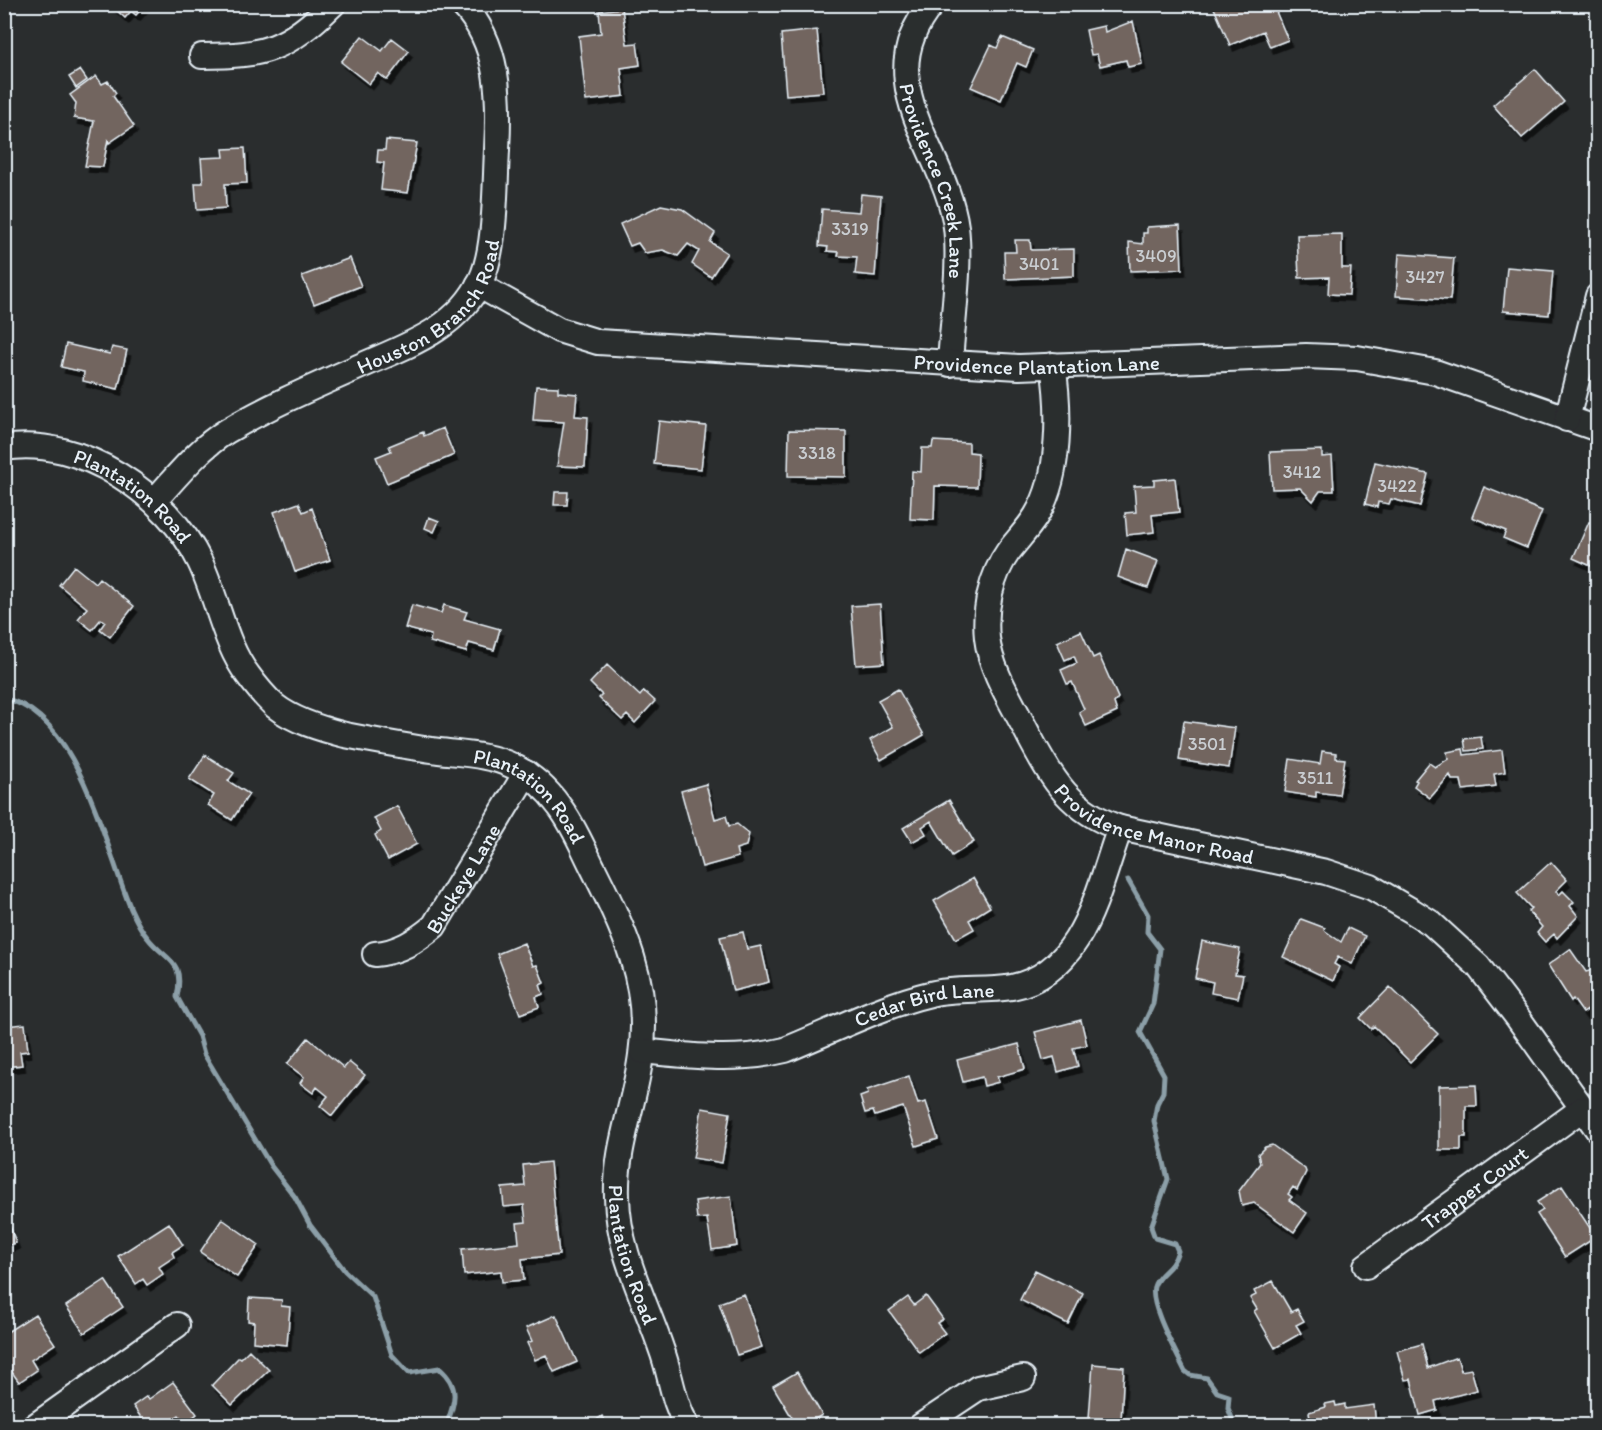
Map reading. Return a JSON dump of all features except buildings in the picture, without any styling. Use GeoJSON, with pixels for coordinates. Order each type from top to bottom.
{"type":"FeatureCollection","features":[{"type":"Feature","properties":{"kind":"street"},"geometry":{"type":"LineString","coordinates":[[202,56],[240,56],[284,44],[310,27],[333,4]]}},
{"type":"Feature","properties":{"kind":"street","name":"Houston Branch Road"},"geometry":{"type":"LineString","coordinates":[[155,500],[197,455],[225,432],[355,368],[428,337],[459,312],[478,285],[487,262],[492,219],[497,146],[497,86],[494,64],[483,33],[462,4]]}},
{"type":"Feature","properties":{"kind":"street","name":"Providence Creek Lane"},"geometry":{"type":"LineString","coordinates":[[932,4],[916,29],[908,52],[906,75],[910,104],[948,194],[956,226],[950,364]]}},
{"type":"Feature","properties":{"kind":"street","name":"Providence Plantation Lane"},"geometry":{"type":"LineString","coordinates":[[478,285],[559,330],[598,342],[950,364],[1053,365],[1306,356],[1363,359],[1435,372],[1598,429]]}},
{"type":"Feature","properties":{"kind":"street"},"geometry":{"type":"LineString","coordinates":[[1568,419],[1598,296]]}},
{"type":"Feature","properties":{"kind":"street","name":"Providence Manor Road"},"geometry":{"type":"LineString","coordinates":[[1053,365],[1058,414],[1055,450],[1048,485],[1037,515],[1008,553],[994,579],[986,611],[987,640],[997,672],[1059,789],[1095,818],[1120,828],[1326,872],[1371,887],[1413,910],[1431,923],[1478,966],[1598,1130]]}},
{"type":"Feature","properties":{"kind":"street","name":"Plantation Road"},"geometry":{"type":"LineString","coordinates":[[4,448],[40,448],[94,462],[125,478],[155,500],[200,561],[240,666],[275,706],[332,732],[387,744],[489,758],[526,773],[542,786],[569,821],[631,947],[642,1008],[642,1051],[620,1156],[618,1217],[629,1264],[666,1362],[674,1400],[687,1425]]}},
{"type":"Feature","properties":{"kind":"street","name":"Buckeye Lane"},"geometry":{"type":"LineString","coordinates":[[375,954],[411,944],[434,926],[526,773]]}},
{"type":"Feature","properties":{"kind":"street","name":"Cedar Bird Lane"},"geometry":{"type":"LineString","coordinates":[[642,1051],[706,1057],[760,1056],[785,1050],[929,994],[980,992],[1026,982],[1056,965],[1079,937],[1088,919],[1120,828]]}},
{"type":"Feature","properties":{"kind":"street","name":"Trapper Court"},"geometry":{"type":"LineString","coordinates":[[1366,1266],[1582,1109]]}},
{"type":"Feature","properties":{"kind":"street"},"geometry":{"type":"LineString","coordinates":[[34,1425],[177,1324]]}},
{"type":"Feature","properties":{"kind":"street"},"geometry":{"type":"LineString","coordinates":[[921,1425],[978,1388],[1023,1378]]}},
{"type":"Feature","properties":{"kind":"waterway"},"geometry":{"type":"LineString","coordinates":[[4,699],[30,709],[52,729],[70,755],[86,787],[134,916],[147,937],[176,967],[179,984],[177,997],[199,1036],[204,1054],[271,1166],[295,1197],[310,1225],[345,1271],[373,1297],[392,1355],[409,1373],[439,1368],[451,1382],[454,1402],[446,1426]]}},
{"type":"Feature","properties":{"kind":"waterway"},"geometry":{"type":"LineString","coordinates":[[1128,880],[1148,915],[1147,932],[1160,949],[1153,1004],[1140,1032],[1164,1075],[1163,1092],[1157,1104],[1154,1121],[1168,1179],[1151,1227],[1155,1238],[1175,1244],[1178,1251],[1173,1263],[1155,1284],[1153,1292],[1158,1314],[1185,1371],[1190,1375],[1207,1378],[1217,1392],[1229,1396],[1228,1408],[1235,1426]]}}]}
